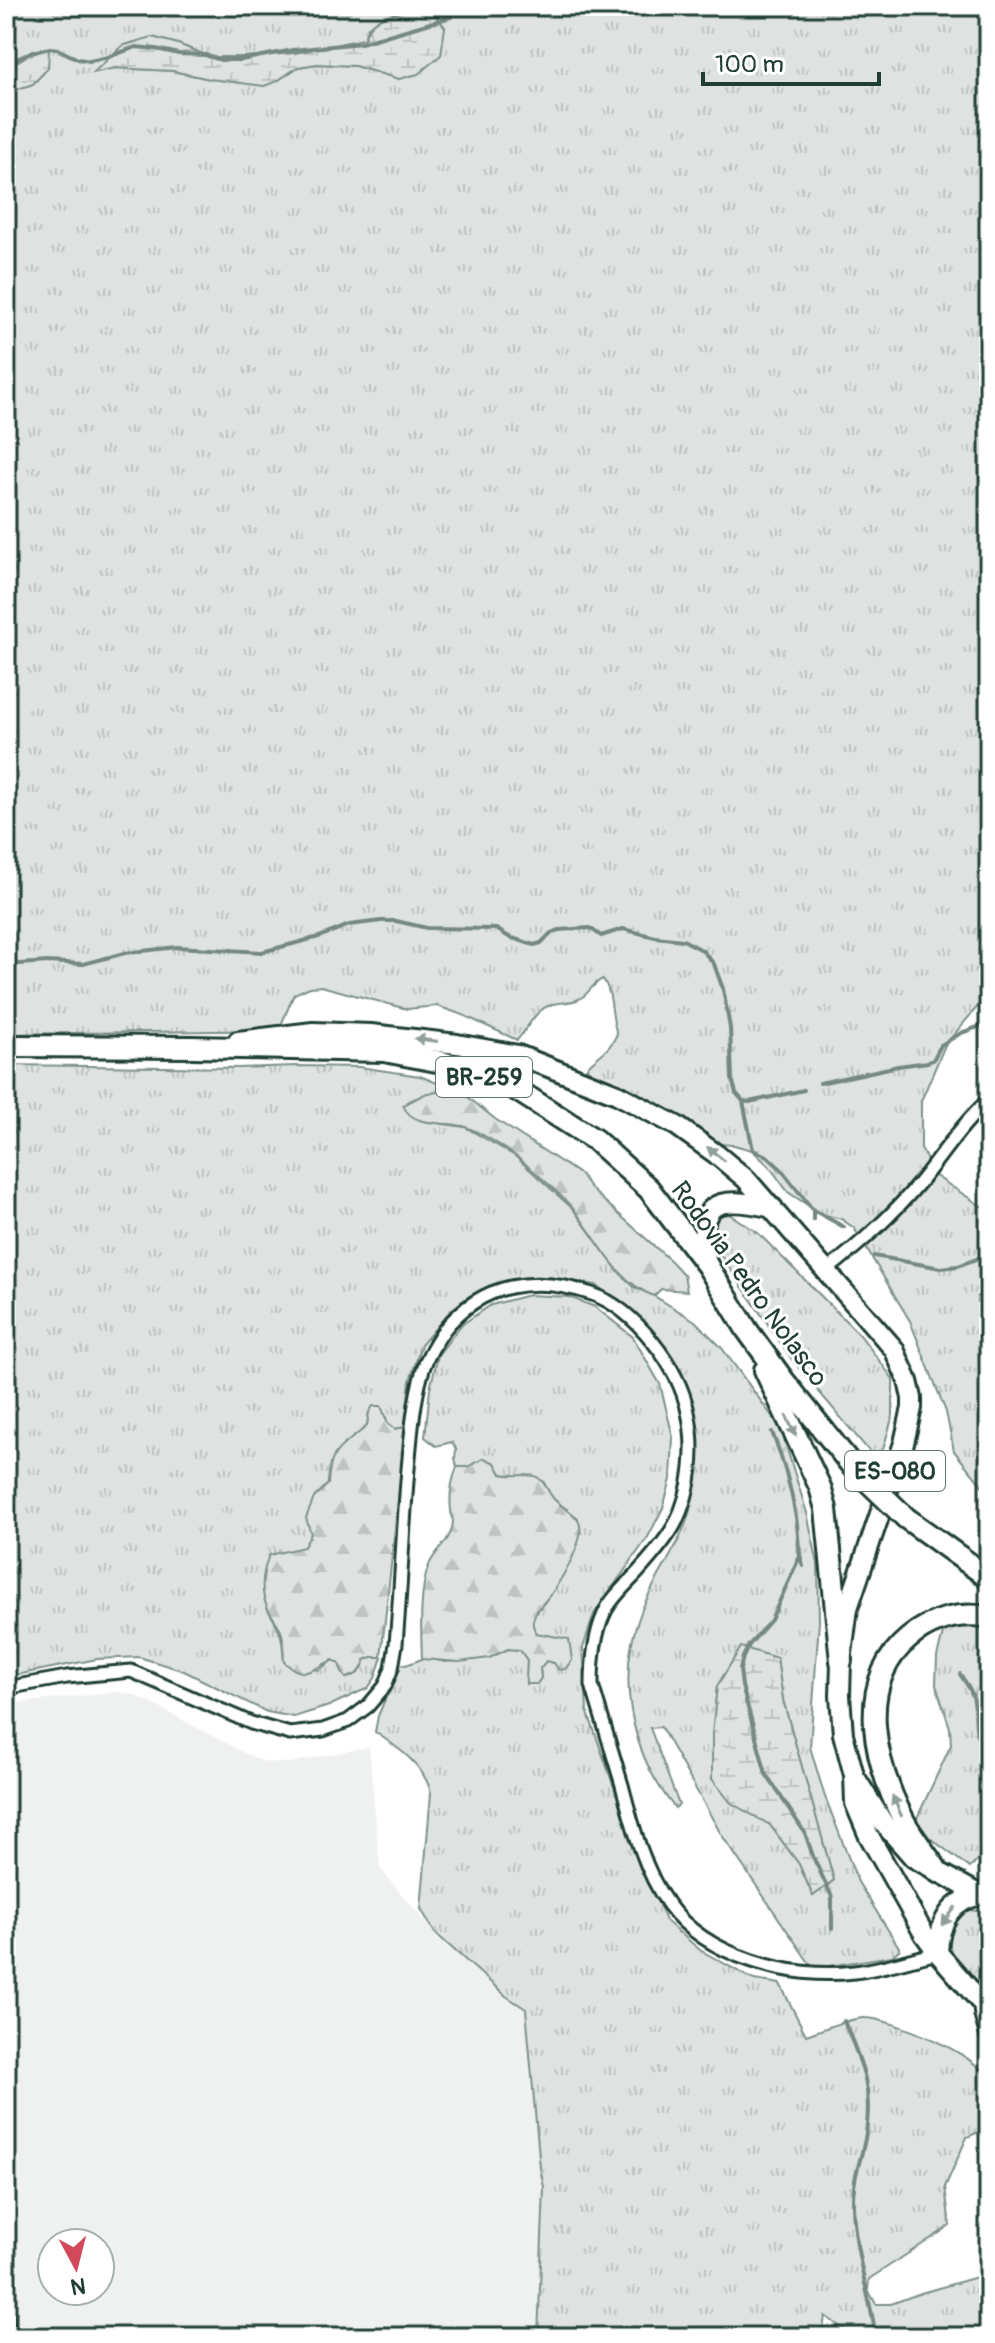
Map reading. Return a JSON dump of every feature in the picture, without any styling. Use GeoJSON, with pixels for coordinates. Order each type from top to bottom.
{"type":"FeatureCollection","features":[{"type":"Feature","properties":{"kind":"highway","name":"Rodovia Pedro Nolasco"},"geometry":{"type":"LineString","coordinates":[[6,1046],[384,1051],[442,1062],[509,1085],[595,1140],[649,1189],[707,1265],[747,1330],[784,1381],[853,1467],[906,1518],[989,1578]]}},
{"type":"Feature","properties":{"kind":"highway","name":"ES-080"},"geometry":{"type":"LineString","coordinates":[[747,1330],[820,1487],[826,1509],[841,1661]]}},
{"type":"Feature","properties":{"kind":"highway","name":"ES-080"},"geometry":{"type":"LineString","coordinates":[[938,1872],[905,1823],[892,1793],[881,1757],[874,1697],[888,1660],[918,1631],[954,1616],[989,1617]]}},
{"type":"Feature","properties":{"kind":"main road"},"geometry":{"type":"LineString","coordinates":[[192,1047],[313,1032],[385,1035],[518,1055],[617,1094],[677,1126],[736,1171],[773,1208]]}},
{"type":"Feature","properties":{"kind":"main road"},"geometry":{"type":"LineString","coordinates":[[707,1265],[703,1231],[710,1209],[728,1201],[773,1208]]}},
{"type":"Feature","properties":{"kind":"main road","name":"ES-080"},"geometry":{"type":"LineString","coordinates":[[773,1208],[894,1349],[912,1398],[904,1443],[848,1608],[840,1696],[843,1734],[854,1775],[884,1824],[914,1858],[985,1898]]}},
{"type":"Feature","properties":{"kind":"main road"},"geometry":{"type":"LineString","coordinates":[[854,1775],[855,1803],[868,1834],[924,1934],[984,2004]]}},
{"type":"Feature","properties":{"kind":"main road"},"geometry":{"type":"LineString","coordinates":[[938,1953],[938,1938],[945,1918],[961,1902],[985,1898]]}},
{"type":"Feature","properties":{"kind":"street"},"geometry":{"type":"LineString","coordinates":[[825,1272],[874,1232],[921,1180],[958,1131],[989,1100]]}},
{"type":"Feature","properties":{"kind":"street"},"geometry":{"type":"LineString","coordinates":[[6,1688],[67,1677],[131,1671],[251,1723],[290,1734],[323,1730],[348,1721],[377,1696],[392,1668],[412,1429],[422,1372],[429,1354],[456,1316],[485,1294],[515,1286],[562,1285],[595,1295],[623,1310],[653,1341],[679,1384],[688,1410],[693,1456],[684,1504],[674,1526],[604,1612],[592,1664],[592,1685],[636,1837],[668,1904],[697,1933],[731,1953],[779,1969],[818,1974],[856,1972],[938,1953]]}},
{"type":"Feature","properties":{"kind":"street"},"geometry":{"type":"LineString","coordinates":[[909,1959],[924,1934]]}},
{"type":"Feature","properties":{"kind":"street"},"geometry":{"type":"LineString","coordinates":[[984,2004],[981,2016],[989,2044]]}},
{"type":"Feature","properties":{"kind":"street"},"geometry":{"type":"LineString","coordinates":[[6,2307],[8,2337]]}},
{"type":"Feature","properties":{"kind":"shaded area"},"geometry":{"type":"Polygon","coordinates":[[[118,1692],[149,1702],[266,1762],[288,1763],[369,1747],[380,1869],[435,1933],[506,1996],[526,2009],[544,2187],[538,2337],[10,2337],[6,2294],[6,1831],[11,1830],[6,1768],[6,1704],[118,1692]]]}},
{"type":"Feature","properties":{"kind":"green space"},"geometry":{"type":"Polygon","coordinates":[[[6,6],[989,6],[989,996],[945,1045],[921,1101],[921,1148],[934,1175],[989,1211],[989,1494],[954,1451],[946,1412],[910,1321],[854,1228],[841,1219],[821,1214],[788,1192],[769,1166],[752,1150],[734,1145],[701,1143],[586,1068],[607,1049],[617,1034],[609,992],[603,979],[579,999],[553,1004],[541,1010],[517,1040],[437,1006],[407,1009],[321,986],[294,994],[279,1030],[6,1034],[6,93],[33,84],[48,68],[28,55],[6,69],[6,6]],[[405,11],[382,17],[367,28],[364,39],[295,53],[210,57],[152,37],[122,46],[95,72],[115,68],[173,71],[210,79],[277,81],[298,67],[317,64],[355,66],[399,79],[405,11]]]}},
{"type":"Feature","properties":{"kind":"green space"},"geometry":{"type":"Polygon","coordinates":[[[405,11],[432,11],[445,27],[441,55],[418,74],[399,79],[355,66],[317,64],[298,67],[264,86],[173,71],[115,68],[93,73],[122,46],[152,37],[210,57],[295,53],[364,39],[374,22],[405,11]]]}},
{"type":"Feature","properties":{"kind":"green space"},"geometry":{"type":"Polygon","coordinates":[[[49,49],[48,68],[33,84],[6,93],[6,69],[28,55],[49,49]]]}},
{"type":"Feature","properties":{"kind":"green space"},"geometry":{"type":"Polygon","coordinates":[[[6,1065],[359,1067],[420,1076],[464,1094],[435,1093],[407,1102],[423,1121],[465,1127],[515,1156],[573,1209],[618,1271],[634,1287],[695,1321],[721,1347],[780,1427],[807,1513],[818,1564],[819,1621],[810,1747],[824,1794],[858,1882],[900,1949],[892,1956],[812,1967],[721,1834],[661,1727],[650,1728],[679,1805],[675,1808],[647,1764],[632,1714],[629,1663],[641,1612],[677,1544],[692,1501],[691,1417],[668,1357],[634,1314],[596,1285],[547,1277],[497,1284],[452,1309],[421,1345],[410,1381],[405,1427],[395,1429],[388,1425],[385,1414],[369,1412],[367,1426],[335,1456],[328,1484],[314,1498],[311,1534],[304,1548],[292,1550],[267,1608],[280,1634],[284,1662],[319,1670],[333,1660],[339,1663],[347,1678],[359,1672],[365,1660],[382,1657],[368,1688],[329,1706],[294,1717],[267,1712],[184,1671],[139,1657],[97,1659],[6,1677],[6,1065]],[[777,1658],[717,1686],[712,1779],[770,1825],[799,1864],[813,1896],[834,1880],[783,1700],[777,1658]]]}},
{"type":"Feature","properties":{"kind":"green space"},"geometry":{"type":"Polygon","coordinates":[[[449,1091],[464,1094],[495,1119],[581,1175],[592,1190],[684,1275],[687,1291],[661,1289],[654,1296],[641,1290],[619,1271],[570,1205],[517,1157],[469,1128],[413,1117],[403,1105],[427,1093],[449,1091]]]}},
{"type":"Feature","properties":{"kind":"green space"},"geometry":{"type":"Polygon","coordinates":[[[729,1214],[757,1232],[860,1335],[893,1379],[893,1415],[879,1463],[793,1361],[709,1238],[716,1216],[729,1214]]]}},
{"type":"Feature","properties":{"kind":"green space"},"geometry":{"type":"Polygon","coordinates":[[[529,1295],[569,1297],[595,1307],[633,1337],[660,1384],[673,1437],[671,1479],[663,1508],[648,1537],[594,1614],[583,1648],[587,1710],[637,1853],[666,1921],[700,1950],[754,1980],[780,1984],[806,2035],[853,2020],[878,2020],[932,2039],[980,2069],[986,2078],[988,2090],[988,2128],[967,2137],[945,2187],[950,2226],[869,2279],[868,2290],[876,2304],[891,2304],[989,2276],[989,2337],[855,2337],[825,2316],[822,2337],[538,2337],[544,2187],[526,2009],[506,1996],[435,1933],[421,1909],[431,1793],[416,1765],[375,1732],[378,1716],[400,1664],[422,1659],[445,1662],[489,1658],[508,1649],[520,1650],[527,1660],[526,1684],[541,1678],[540,1668],[546,1661],[554,1663],[532,1625],[533,1617],[554,1590],[578,1544],[578,1518],[552,1498],[543,1481],[501,1474],[495,1463],[476,1462],[468,1467],[457,1467],[456,1449],[452,1442],[436,1446],[425,1437],[430,1389],[438,1355],[461,1325],[491,1305],[529,1295]]]}},
{"type":"Feature","properties":{"kind":"green space"},"geometry":{"type":"Polygon","coordinates":[[[373,1406],[381,1406],[388,1424],[395,1429],[406,1427],[381,1657],[365,1660],[359,1672],[346,1678],[339,1663],[333,1660],[309,1672],[298,1671],[284,1662],[282,1635],[263,1596],[265,1568],[269,1555],[304,1547],[311,1534],[306,1518],[314,1498],[328,1484],[331,1462],[344,1444],[367,1426],[373,1406]]]}},
{"type":"Feature","properties":{"kind":"green space"},"geometry":{"type":"Polygon","coordinates":[[[484,1458],[495,1463],[501,1474],[537,1477],[553,1498],[579,1522],[579,1538],[572,1557],[554,1590],[536,1613],[533,1623],[536,1633],[569,1639],[572,1660],[565,1669],[559,1670],[554,1663],[546,1661],[540,1668],[541,1678],[537,1684],[526,1684],[527,1660],[520,1650],[508,1649],[489,1658],[459,1662],[422,1659],[424,1587],[429,1565],[452,1529],[450,1499],[453,1478],[457,1467],[468,1467],[484,1458]]]}},
{"type":"Feature","properties":{"kind":"green space"},"geometry":{"type":"Polygon","coordinates":[[[941,1618],[989,1621],[989,1838],[980,1846],[979,1859],[970,1868],[930,1838],[916,1820],[951,1745],[950,1728],[936,1685],[937,1657],[943,1633],[941,1618]]]}},
{"type":"Feature","properties":{"kind":"green space"},"geometry":{"type":"Polygon","coordinates":[[[741,1647],[777,1658],[783,1700],[834,1880],[813,1896],[799,1864],[770,1825],[731,1803],[712,1779],[717,1686],[741,1647]]]}},
{"type":"Feature","properties":{"kind":"green space"},"geometry":{"type":"Polygon","coordinates":[[[958,1909],[980,1911],[989,1919],[989,2002],[936,1943],[958,1909]]]}},
{"type":"Feature","properties":{"kind":"waterway"},"geometry":{"type":"LineString","coordinates":[[6,64],[50,48],[90,61],[136,47],[205,55],[221,60],[241,60],[293,50],[361,43],[451,17]]}},
{"type":"Feature","properties":{"kind":"waterway"},"geometry":{"type":"LineString","coordinates":[[6,965],[47,962],[83,964],[125,953],[177,947],[262,952],[319,937],[349,925],[381,921],[427,928],[496,929],[534,945],[559,930],[590,928],[601,936],[623,929],[683,940],[702,950],[714,964],[723,989],[730,1028],[732,1079],[736,1093],[743,1101],[753,1150],[767,1156],[781,1169],[813,1210],[844,1227]]}},
{"type":"Feature","properties":{"kind":"waterway"},"geometry":{"type":"LineString","coordinates":[[820,1083],[928,1062],[933,1060],[941,1045],[961,1033],[989,1023]]}},
{"type":"Feature","properties":{"kind":"waterway"},"geometry":{"type":"LineString","coordinates":[[743,1101],[804,1090]]}},
{"type":"Feature","properties":{"kind":"waterway"},"geometry":{"type":"LineString","coordinates":[[813,1210],[813,1220]]}},
{"type":"Feature","properties":{"kind":"waterway"},"geometry":{"type":"LineString","coordinates":[[874,1256],[941,1268],[958,1266],[989,1254]]}},
{"type":"Feature","properties":{"kind":"waterway"},"geometry":{"type":"LineString","coordinates":[[772,1432],[792,1495],[803,1566]]}},
{"type":"Feature","properties":{"kind":"waterway"},"geometry":{"type":"LineString","coordinates":[[800,1556],[771,1620],[749,1645],[740,1669],[766,1774],[805,1833],[832,1897],[832,1928]]}},
{"type":"Feature","properties":{"kind":"waterway"},"geometry":{"type":"LineString","coordinates":[[960,1674],[973,1697],[979,1739],[989,1751]]}},
{"type":"Feature","properties":{"kind":"waterway"},"geometry":{"type":"LineString","coordinates":[[844,2021],[867,2088],[866,2133],[853,2205],[859,2255],[876,2337]]}}]}
